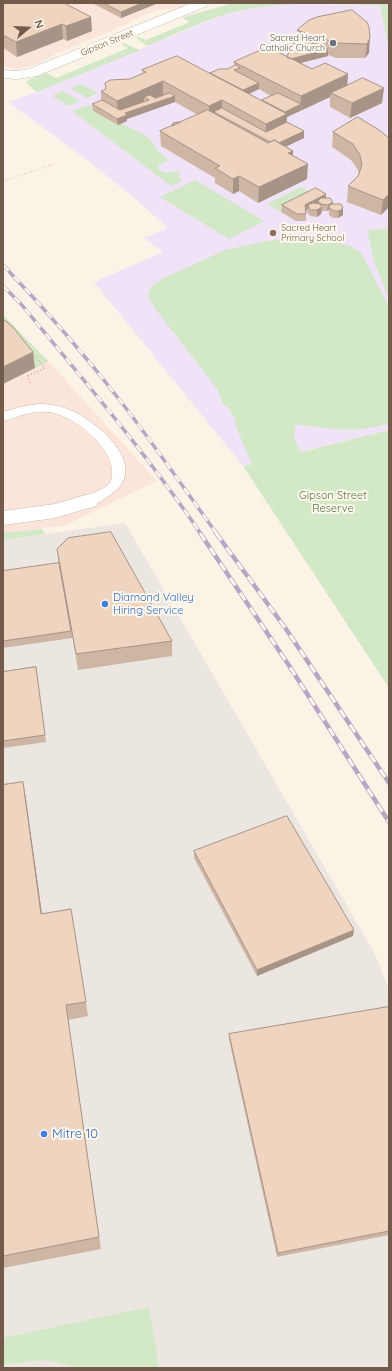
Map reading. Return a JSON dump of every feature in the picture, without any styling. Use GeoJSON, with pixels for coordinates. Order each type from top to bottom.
{"type":"FeatureCollection","features":[{"type":"Feature","properties":{"kind":"street","name":"Gipson Street"},"geometry":{"type":"LineString","coordinates":[[6,74],[24,74],[46,68],[203,3]]}},
{"type":"Feature","properties":{"kind":"street"},"geometry":{"type":"LineString","coordinates":[[3,518],[55,511],[89,501]]}},
{"type":"Feature","properties":{"kind":"lane"},"geometry":{"type":"LineString","coordinates":[[3,417],[26,408],[51,408],[72,415],[93,430],[113,453],[119,468],[119,477],[114,485],[104,493],[89,501]]}},
{"type":"Feature","properties":{"kind":"path"},"geometry":{"type":"LineString","coordinates":[[3,181],[54,164]]}},
{"type":"Feature","properties":{"kind":"path"},"geometry":{"type":"LineString","coordinates":[[27,347],[45,368],[28,376],[30,383]]}},
{"type":"Feature","properties":{"kind":"shaded area"},"geometry":{"type":"Polygon","coordinates":[[[3,3],[186,3],[178,8],[158,10],[135,19],[130,23],[56,54],[37,64],[18,69],[3,67],[3,3]]]}},
{"type":"Feature","properties":{"kind":"shaded area","name":"Sacred Heart Primary School"},"geometry":{"type":"Polygon","coordinates":[[[288,4],[380,5],[389,50],[389,430],[243,466],[94,282],[161,253],[162,251],[144,238],[168,228],[91,163],[8,102],[37,92],[222,15],[252,8],[288,4]]]}},
{"type":"Feature","properties":{"kind":"shaded area"},"geometry":{"type":"Polygon","coordinates":[[[3,315],[48,361],[157,481],[64,526],[3,533],[3,315]]]}},
{"type":"Feature","properties":{"kind":"shaded area"},"geometry":{"type":"Polygon","coordinates":[[[125,523],[375,954],[389,990],[389,1368],[3,1368],[3,540],[125,523]]]}},
{"type":"Feature","properties":{"kind":"green space"},"geometry":{"type":"Polygon","coordinates":[[[233,3],[389,3],[389,50],[380,5],[285,4],[267,6],[220,16],[147,46],[136,38],[139,37],[146,40],[190,22],[183,18],[184,17],[233,3]]]}},
{"type":"Feature","properties":{"kind":"green space"},"geometry":{"type":"Polygon","coordinates":[[[123,43],[140,50],[37,92],[26,83],[28,80],[46,73],[56,78],[128,48],[122,45],[123,43]]]}},
{"type":"Feature","properties":{"kind":"green space"},"geometry":{"type":"Polygon","coordinates":[[[81,84],[98,93],[87,98],[70,88],[81,84]]]}},
{"type":"Feature","properties":{"kind":"green space"},"geometry":{"type":"Polygon","coordinates":[[[63,91],[80,101],[69,106],[52,96],[63,91]]]}},
{"type":"Feature","properties":{"kind":"green space"},"geometry":{"type":"Polygon","coordinates":[[[89,105],[99,113],[141,133],[150,139],[157,150],[169,160],[158,166],[159,170],[165,173],[180,171],[179,176],[182,181],[171,186],[72,111],[89,105]]]}},
{"type":"Feature","properties":{"kind":"green space"},"geometry":{"type":"Polygon","coordinates":[[[195,180],[264,221],[229,239],[160,197],[195,180]]]}},
{"type":"Feature","properties":{"kind":"green space"},"geometry":{"type":"Polygon","coordinates":[[[301,187],[315,195],[281,212],[267,204],[301,187]]]}},
{"type":"Feature","properties":{"kind":"green space"},"geometry":{"type":"Polygon","coordinates":[[[389,229],[389,299],[374,261],[367,230],[389,229]]]}},
{"type":"Feature","properties":{"kind":"green space","name":"Gipson Street Reserve"},"geometry":{"type":"Polygon","coordinates":[[[316,239],[339,243],[352,247],[362,254],[389,307],[389,423],[365,428],[342,430],[296,424],[294,438],[301,452],[389,430],[389,688],[243,466],[252,464],[236,427],[235,418],[231,414],[231,410],[223,404],[217,389],[154,307],[148,296],[151,287],[162,279],[225,250],[266,241],[316,239]]]}},
{"type":"Feature","properties":{"kind":"green space"},"geometry":{"type":"Polygon","coordinates":[[[3,315],[48,361],[35,368],[14,342],[3,333],[3,315]]]}},
{"type":"Feature","properties":{"kind":"green space"},"geometry":{"type":"Polygon","coordinates":[[[42,529],[45,534],[3,540],[3,533],[42,529]]]}},
{"type":"Feature","properties":{"kind":"green space"},"geometry":{"type":"Polygon","coordinates":[[[149,1307],[159,1368],[79,1368],[47,1360],[3,1365],[3,1338],[149,1307]]]}},
{"type":"Feature","properties":{"kind":"building"},"geometry":{"type":"Polygon","coordinates":[[[3,3],[64,3],[91,17],[66,26],[62,24],[16,42],[3,35],[3,3]]]}},
{"type":"Feature","properties":{"kind":"building"},"geometry":{"type":"Polygon","coordinates":[[[104,3],[142,3],[121,12],[104,3]]]}},
{"type":"Feature","properties":{"kind":"building"},"geometry":{"type":"Polygon","coordinates":[[[352,10],[367,22],[370,38],[367,44],[338,43],[297,30],[309,20],[317,17],[352,10]]]}},
{"type":"Feature","properties":{"kind":"building"},"geometry":{"type":"Polygon","coordinates":[[[297,38],[328,49],[291,59],[287,57],[297,38]]]}},
{"type":"Feature","properties":{"kind":"building"},"geometry":{"type":"Polygon","coordinates":[[[268,47],[312,69],[325,63],[348,74],[301,96],[234,62],[268,47]]]}},
{"type":"Feature","properties":{"kind":"building"},"geometry":{"type":"Polygon","coordinates":[[[177,56],[287,114],[266,124],[222,100],[209,106],[163,81],[117,101],[101,91],[106,89],[105,83],[110,80],[130,79],[146,72],[142,70],[177,56]]]}},
{"type":"Feature","properties":{"kind":"building"},"geometry":{"type":"Polygon","coordinates":[[[236,65],[240,68],[234,70],[259,83],[243,90],[210,73],[236,65]]]}},
{"type":"Feature","properties":{"kind":"building"},"geometry":{"type":"Polygon","coordinates":[[[363,78],[384,88],[352,103],[331,93],[363,78]]]}},
{"type":"Feature","properties":{"kind":"building"},"geometry":{"type":"Polygon","coordinates":[[[170,93],[175,96],[125,113],[127,115],[117,119],[92,104],[102,100],[120,110],[149,100],[144,97],[150,95],[155,98],[170,93]]]}},
{"type":"Feature","properties":{"kind":"building"},"geometry":{"type":"Polygon","coordinates":[[[278,93],[301,104],[285,112],[262,100],[278,93]]]}},
{"type":"Feature","properties":{"kind":"building"},"geometry":{"type":"Polygon","coordinates":[[[222,108],[266,132],[287,122],[304,131],[279,143],[274,140],[270,142],[214,112],[222,108]]]}},
{"type":"Feature","properties":{"kind":"building"},"geometry":{"type":"Polygon","coordinates":[[[208,110],[268,143],[274,140],[293,151],[288,153],[308,164],[259,187],[239,176],[233,179],[215,168],[220,166],[160,131],[208,110]]]}},
{"type":"Feature","properties":{"kind":"building"},"geometry":{"type":"Polygon","coordinates":[[[358,117],[389,138],[389,194],[383,200],[348,186],[358,176],[362,165],[360,155],[353,144],[333,132],[358,117]]]}},
{"type":"Feature","properties":{"kind":"building"},"geometry":{"type":"Polygon","coordinates":[[[316,188],[326,194],[305,205],[306,214],[297,214],[282,205],[316,188]]]}},
{"type":"Feature","properties":{"kind":"building"},"geometry":{"type":"Polygon","coordinates":[[[321,198],[330,198],[333,202],[328,205],[321,204],[318,201],[321,198]]]}},
{"type":"Feature","properties":{"kind":"building"},"geometry":{"type":"Polygon","coordinates":[[[313,203],[320,204],[322,207],[317,210],[310,210],[308,205],[313,203]]]}},
{"type":"Feature","properties":{"kind":"building"},"geometry":{"type":"Polygon","coordinates":[[[332,204],[341,204],[343,208],[339,211],[334,211],[329,208],[332,204]]]}},
{"type":"Feature","properties":{"kind":"building"},"geometry":{"type":"Polygon","coordinates":[[[3,319],[12,326],[33,352],[3,367],[3,319]]]}},
{"type":"Feature","properties":{"kind":"building","name":"Diamond Valley Hiring Service"},"geometry":{"type":"Polygon","coordinates":[[[111,532],[172,641],[76,654],[57,549],[68,538],[111,532]]]}},
{"type":"Feature","properties":{"kind":"building"},"geometry":{"type":"Polygon","coordinates":[[[59,563],[71,631],[3,641],[3,571],[59,563]]]}},
{"type":"Feature","properties":{"kind":"building"},"geometry":{"type":"Polygon","coordinates":[[[36,667],[45,735],[3,741],[3,672],[36,667]]]}},
{"type":"Feature","properties":{"kind":"building","name":"Mitre 10"},"geometry":{"type":"Polygon","coordinates":[[[23,782],[41,914],[71,909],[86,1002],[66,1005],[99,1237],[3,1256],[3,785],[23,782]]]}},
{"type":"Feature","properties":{"kind":"building"},"geometry":{"type":"Polygon","coordinates":[[[287,816],[354,930],[257,970],[194,851],[287,816]]]}},
{"type":"Feature","properties":{"kind":"building"},"geometry":{"type":"Polygon","coordinates":[[[388,1007],[389,1231],[278,1253],[229,1034],[388,1007]]]}},
{"type":"Feature","properties":{"kind":"railway"},"geometry":{"type":"LineString","coordinates":[[3,265],[94,367],[146,435],[217,534]]}},
{"type":"Feature","properties":{"kind":"railway"},"geometry":{"type":"LineString","coordinates":[[3,286],[21,304],[114,417],[158,474],[201,534]]}},
{"type":"Feature","properties":{"kind":"railway"},"geometry":{"type":"LineString","coordinates":[[200,533],[288,664],[389,822]]}},
{"type":"Feature","properties":{"kind":"railway"},"geometry":{"type":"LineString","coordinates":[[216,533],[286,629],[389,783]]}},
{"type":"Feature","properties":{"kind":"place","name":"Sacred Heart Catholic Church"},"geometry":{"type":"Point","coordinates":[333,43]}},
{"type":"Feature","properties":{"kind":"place","name":"Sacred Heart Primary School"},"geometry":{"type":"Point","coordinates":[273,233]}},
{"type":"Feature","properties":{"kind":"place","name":"Diamond Valley Hiring Service"},"geometry":{"type":"Point","coordinates":[105,604]}},
{"type":"Feature","properties":{"kind":"place","name":"Mitre 10"},"geometry":{"type":"Point","coordinates":[44,1134]}}]}
